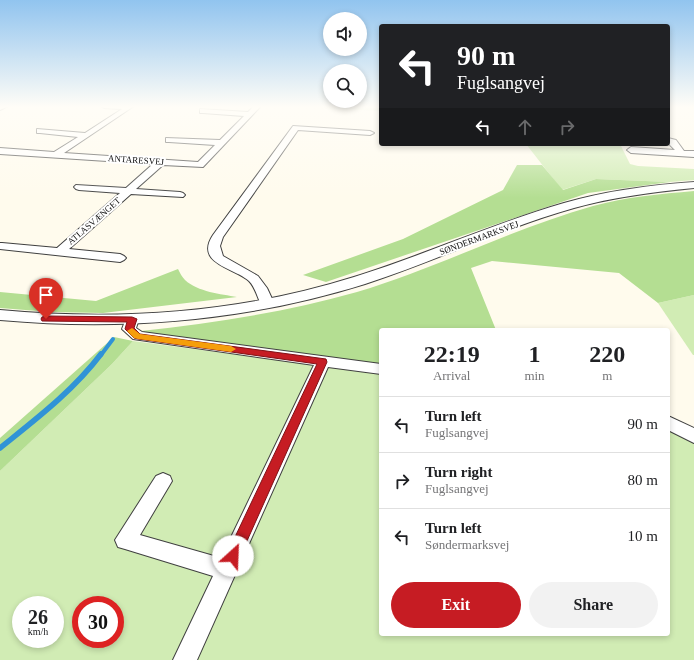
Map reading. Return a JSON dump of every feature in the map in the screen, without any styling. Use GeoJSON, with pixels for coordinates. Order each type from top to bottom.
{"type":"FeatureCollection","features":[{"type":"Feature","properties":{"kind":"street"},"geometry":{"type":"LineString","coordinates":[[55,155],[83,137]]}},
{"type":"Feature","properties":{"kind":"street"},"geometry":{"type":"LineString","coordinates":[[169,140],[222,143],[228,137]]}},
{"type":"Feature","properties":{"kind":"street"},"geometry":{"type":"LineString","coordinates":[[267,303],[263,292],[251,277],[223,262],[216,256],[213,246],[216,237],[290,137]]}},
{"type":"Feature","properties":{"kind":"street"},"geometry":{"type":"LineString","coordinates":[[670,141],[673,142],[681,153]]}},
{"type":"Feature","properties":{"kind":"street","name":"ANTARESVEJ"},"geometry":{"type":"LineString","coordinates":[[0,151],[200,165],[222,143]]}},
{"type":"Feature","properties":{"kind":"street"},"geometry":{"type":"LineString","coordinates":[[631,150],[694,154]]}},
{"type":"Feature","properties":{"kind":"street","name":"ATLASVÆNGET"},"geometry":{"type":"LineString","coordinates":[[59,252],[161,162]]}},
{"type":"Feature","properties":{"kind":"street","name":"SØNDERMARKSVEJ"},"geometry":{"type":"LineString","coordinates":[[0,315],[61,320],[132,319],[201,313],[267,303],[297,297],[359,280],[566,206],[622,193],[694,185]]}},
{"type":"Feature","properties":{"kind":"street","name":"ATLASVÆNGET"},"geometry":{"type":"LineString","coordinates":[[79,187],[180,195]]}},
{"type":"Feature","properties":{"kind":"street","name":"ATLASVÆNGET"},"geometry":{"type":"LineString","coordinates":[[2,246],[120,258]]}},
{"type":"Feature","properties":{"kind":"street"},"geometry":{"type":"LineString","coordinates":[[132,319],[130,329],[138,336],[379,369]]}},
{"type":"Feature","properties":{"kind":"street"},"geometry":{"type":"LineString","coordinates":[[185,660],[322,362]]}},
{"type":"Feature","properties":{"kind":"street"},"geometry":{"type":"LineString","coordinates":[[670,423],[694,436]]}},
{"type":"Feature","properties":{"kind":"street"},"geometry":{"type":"LineString","coordinates":[[163,481],[126,540],[227,570]]}},
{"type":"Feature","properties":{"kind":"green space"},"geometry":{"type":"Polygon","coordinates":[[[528,146],[621,146],[630,164],[638,166],[694,169],[694,180],[670,182],[596,179],[562,190],[528,146]]]}},
{"type":"Feature","properties":{"kind":"green space"},"geometry":{"type":"Polygon","coordinates":[[[517,165],[542,165],[563,190],[596,179],[670,182],[588,193],[326,282],[303,275],[403,239],[503,190],[517,165]]]}},
{"type":"Feature","properties":{"kind":"green space"},"geometry":{"type":"Polygon","coordinates":[[[694,191],[694,295],[658,303],[619,273],[492,261],[471,268],[495,328],[379,328],[379,365],[151,335],[141,331],[250,316],[331,299],[416,272],[563,215],[605,203],[694,191]]]}},
{"type":"Feature","properties":{"kind":"green space"},"geometry":{"type":"Polygon","coordinates":[[[178,269],[185,280],[196,287],[210,292],[237,297],[103,313],[51,312],[0,308],[0,292],[96,301],[178,269]]]}},
{"type":"Feature","properties":{"kind":"green space"},"geometry":{"type":"Polygon","coordinates":[[[694,295],[694,355],[693,355],[658,303],[694,295]]]}},
{"type":"Feature","properties":{"kind":"green space"},"geometry":{"type":"Polygon","coordinates":[[[114,337],[133,341],[112,364],[0,471],[0,438],[114,337]]]}},
{"type":"Feature","properties":{"kind":"green space"},"geometry":{"type":"Polygon","coordinates":[[[133,341],[379,374],[379,636],[670,636],[670,430],[694,441],[694,660],[0,660],[0,471],[112,364],[133,341]]]}},
{"type":"Feature","properties":{"kind":"waterway"},"geometry":{"type":"LineString","coordinates":[[101,355],[113,339]]}},
{"type":"Feature","properties":{"kind":"waterway"},"geometry":{"type":"LineString","coordinates":[[0,448],[66,392],[101,354]]}},
{"type":"Feature","properties":{"kind":"slow traffic"},"geometry":{"type":"LineString","coordinates":[[132,331],[138,336],[231,349]]}},
{"type":"Feature","properties":{"kind":"route"},"geometry":{"type":"LineString","coordinates":[[46,319],[132,319],[130,329],[138,336],[322,362],[233,556]]}}]}
